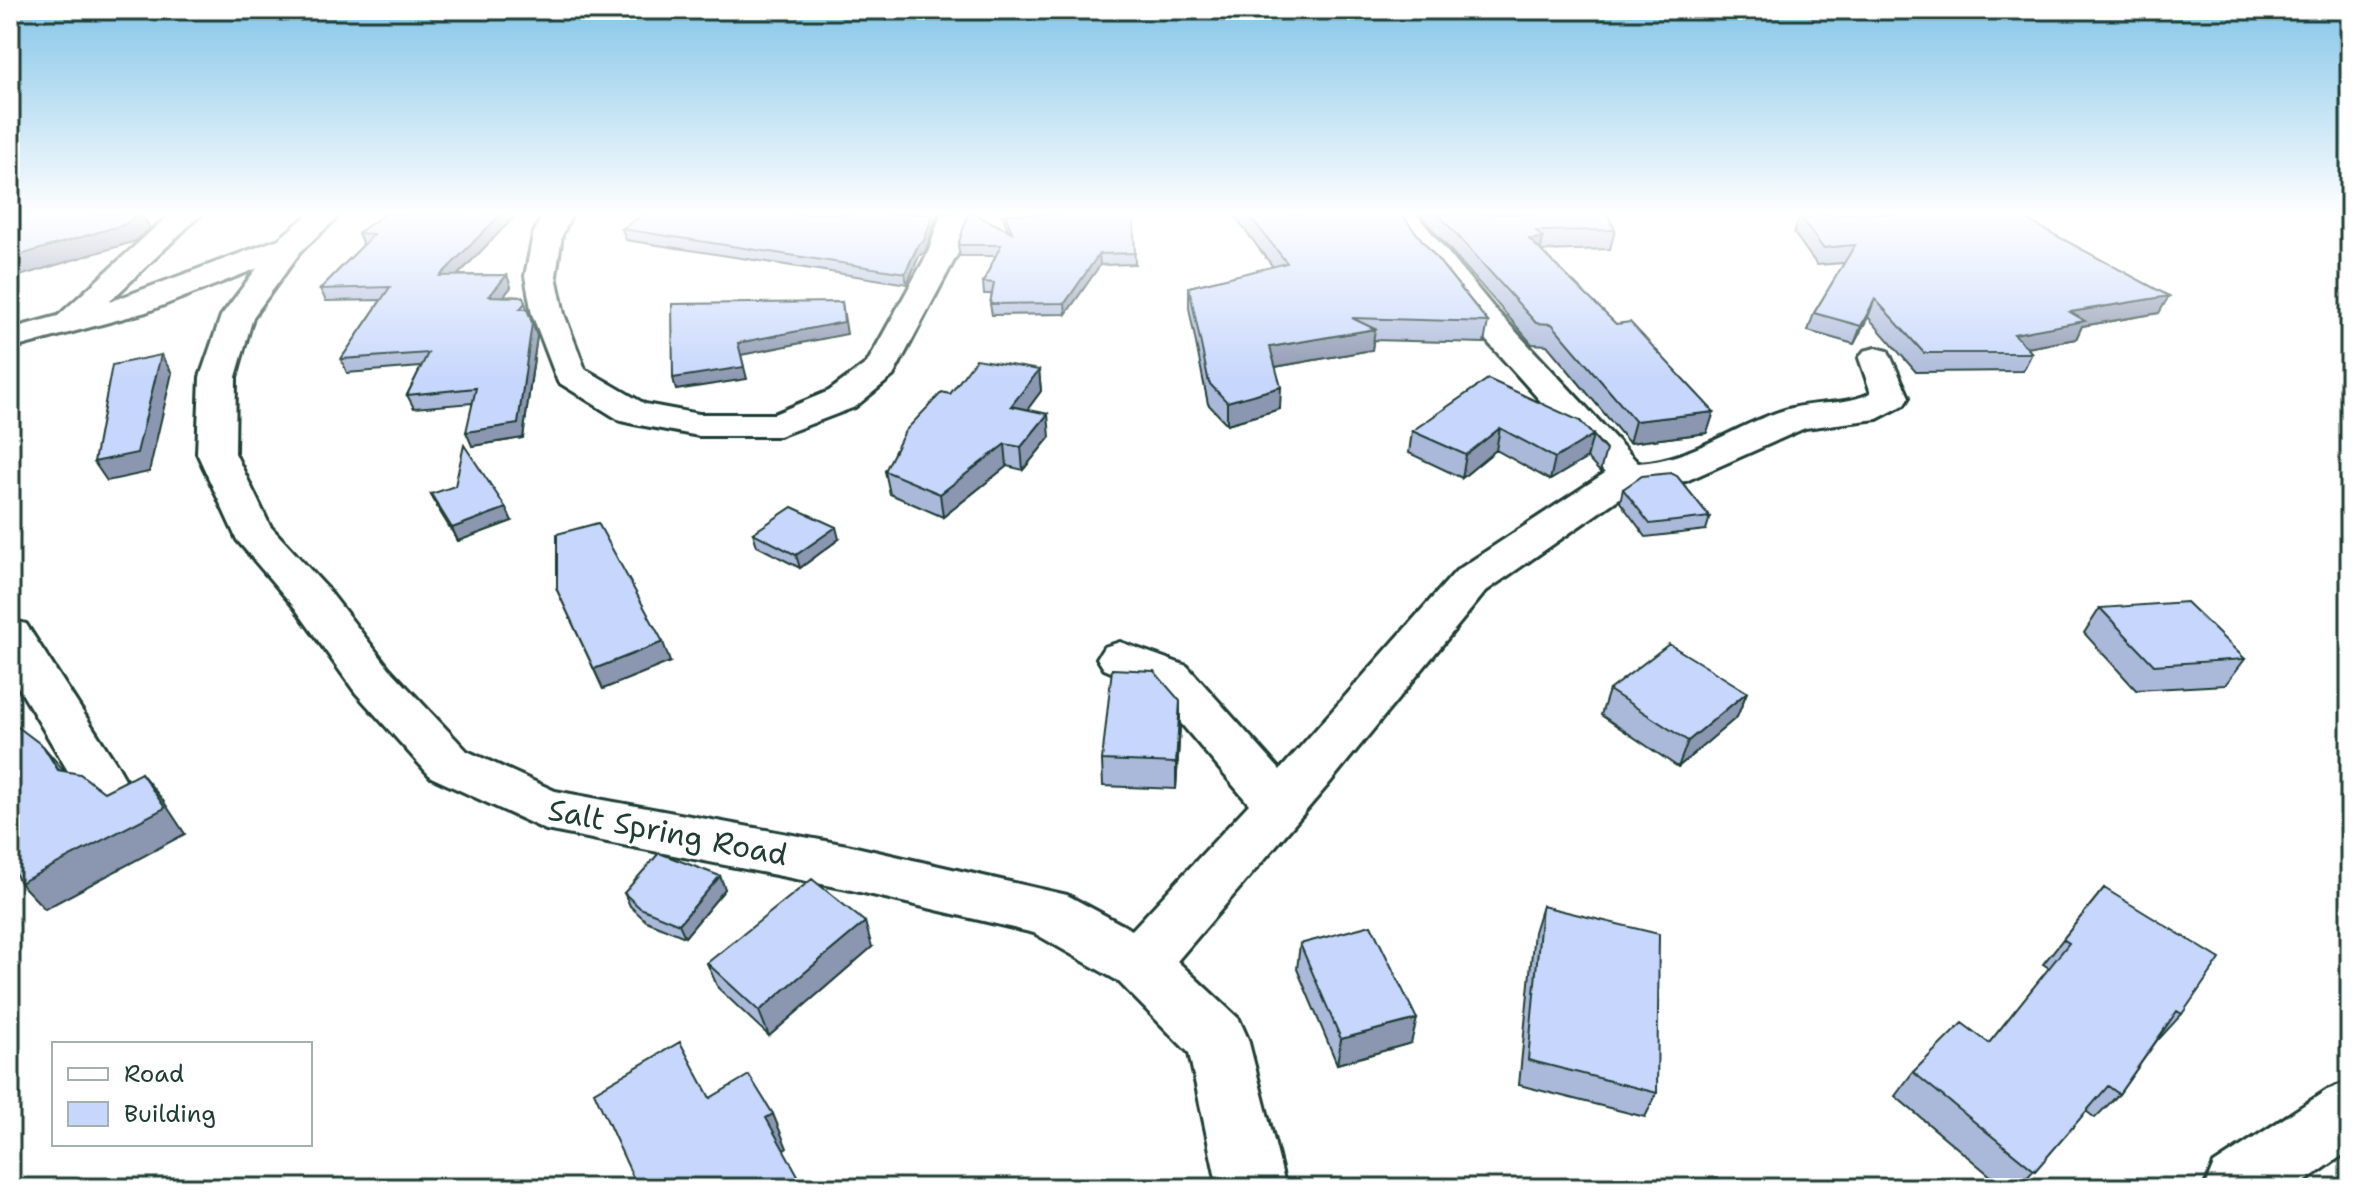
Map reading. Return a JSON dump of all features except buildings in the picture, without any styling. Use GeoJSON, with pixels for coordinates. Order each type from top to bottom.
{"type":"FeatureCollection","features":[{"type":"Feature","properties":{"kind":"street"},"geometry":{"type":"LineString","coordinates":[[66,324],[126,270]]}},
{"type":"Feature","properties":{"kind":"street"},"geometry":{"type":"LineString","coordinates":[[10,339],[135,305],[226,270]]}},
{"type":"Feature","properties":{"kind":"street","name":"Salt Spring Road"},"geometry":{"type":"LineString","coordinates":[[271,270],[237,316],[218,377],[216,453],[252,531],[311,598],[372,680],[449,764],[546,810],[847,867],[1047,912],[1139,963],[1217,1039],[1252,1188]]}},
{"type":"Feature","properties":{"kind":"street"},"geometry":{"type":"LineString","coordinates":[[540,270],[539,287],[570,375],[634,413],[699,425],[779,425],[842,399],[881,369],[934,270]]}},
{"type":"Feature","properties":{"kind":"street"},"geometry":{"type":"LineString","coordinates":[[1445,270],[1480,313],[1628,475]]}},
{"type":"Feature","properties":{"kind":"street"},"geometry":{"type":"LineString","coordinates":[[1139,963],[1280,805],[1471,581],[1628,475],[1672,473],[1797,418],[1864,411],[1891,397],[1876,358]]}},
{"type":"Feature","properties":{"kind":"street"},"geometry":{"type":"LineString","coordinates":[[10,635],[99,779]]}},
{"type":"Feature","properties":{"kind":"street"},"geometry":{"type":"LineString","coordinates":[[1120,658],[1170,678],[1280,805]]}},
{"type":"Feature","properties":{"kind":"street"},"geometry":{"type":"LineString","coordinates":[[2238,1188],[2350,1112]]}}]}
